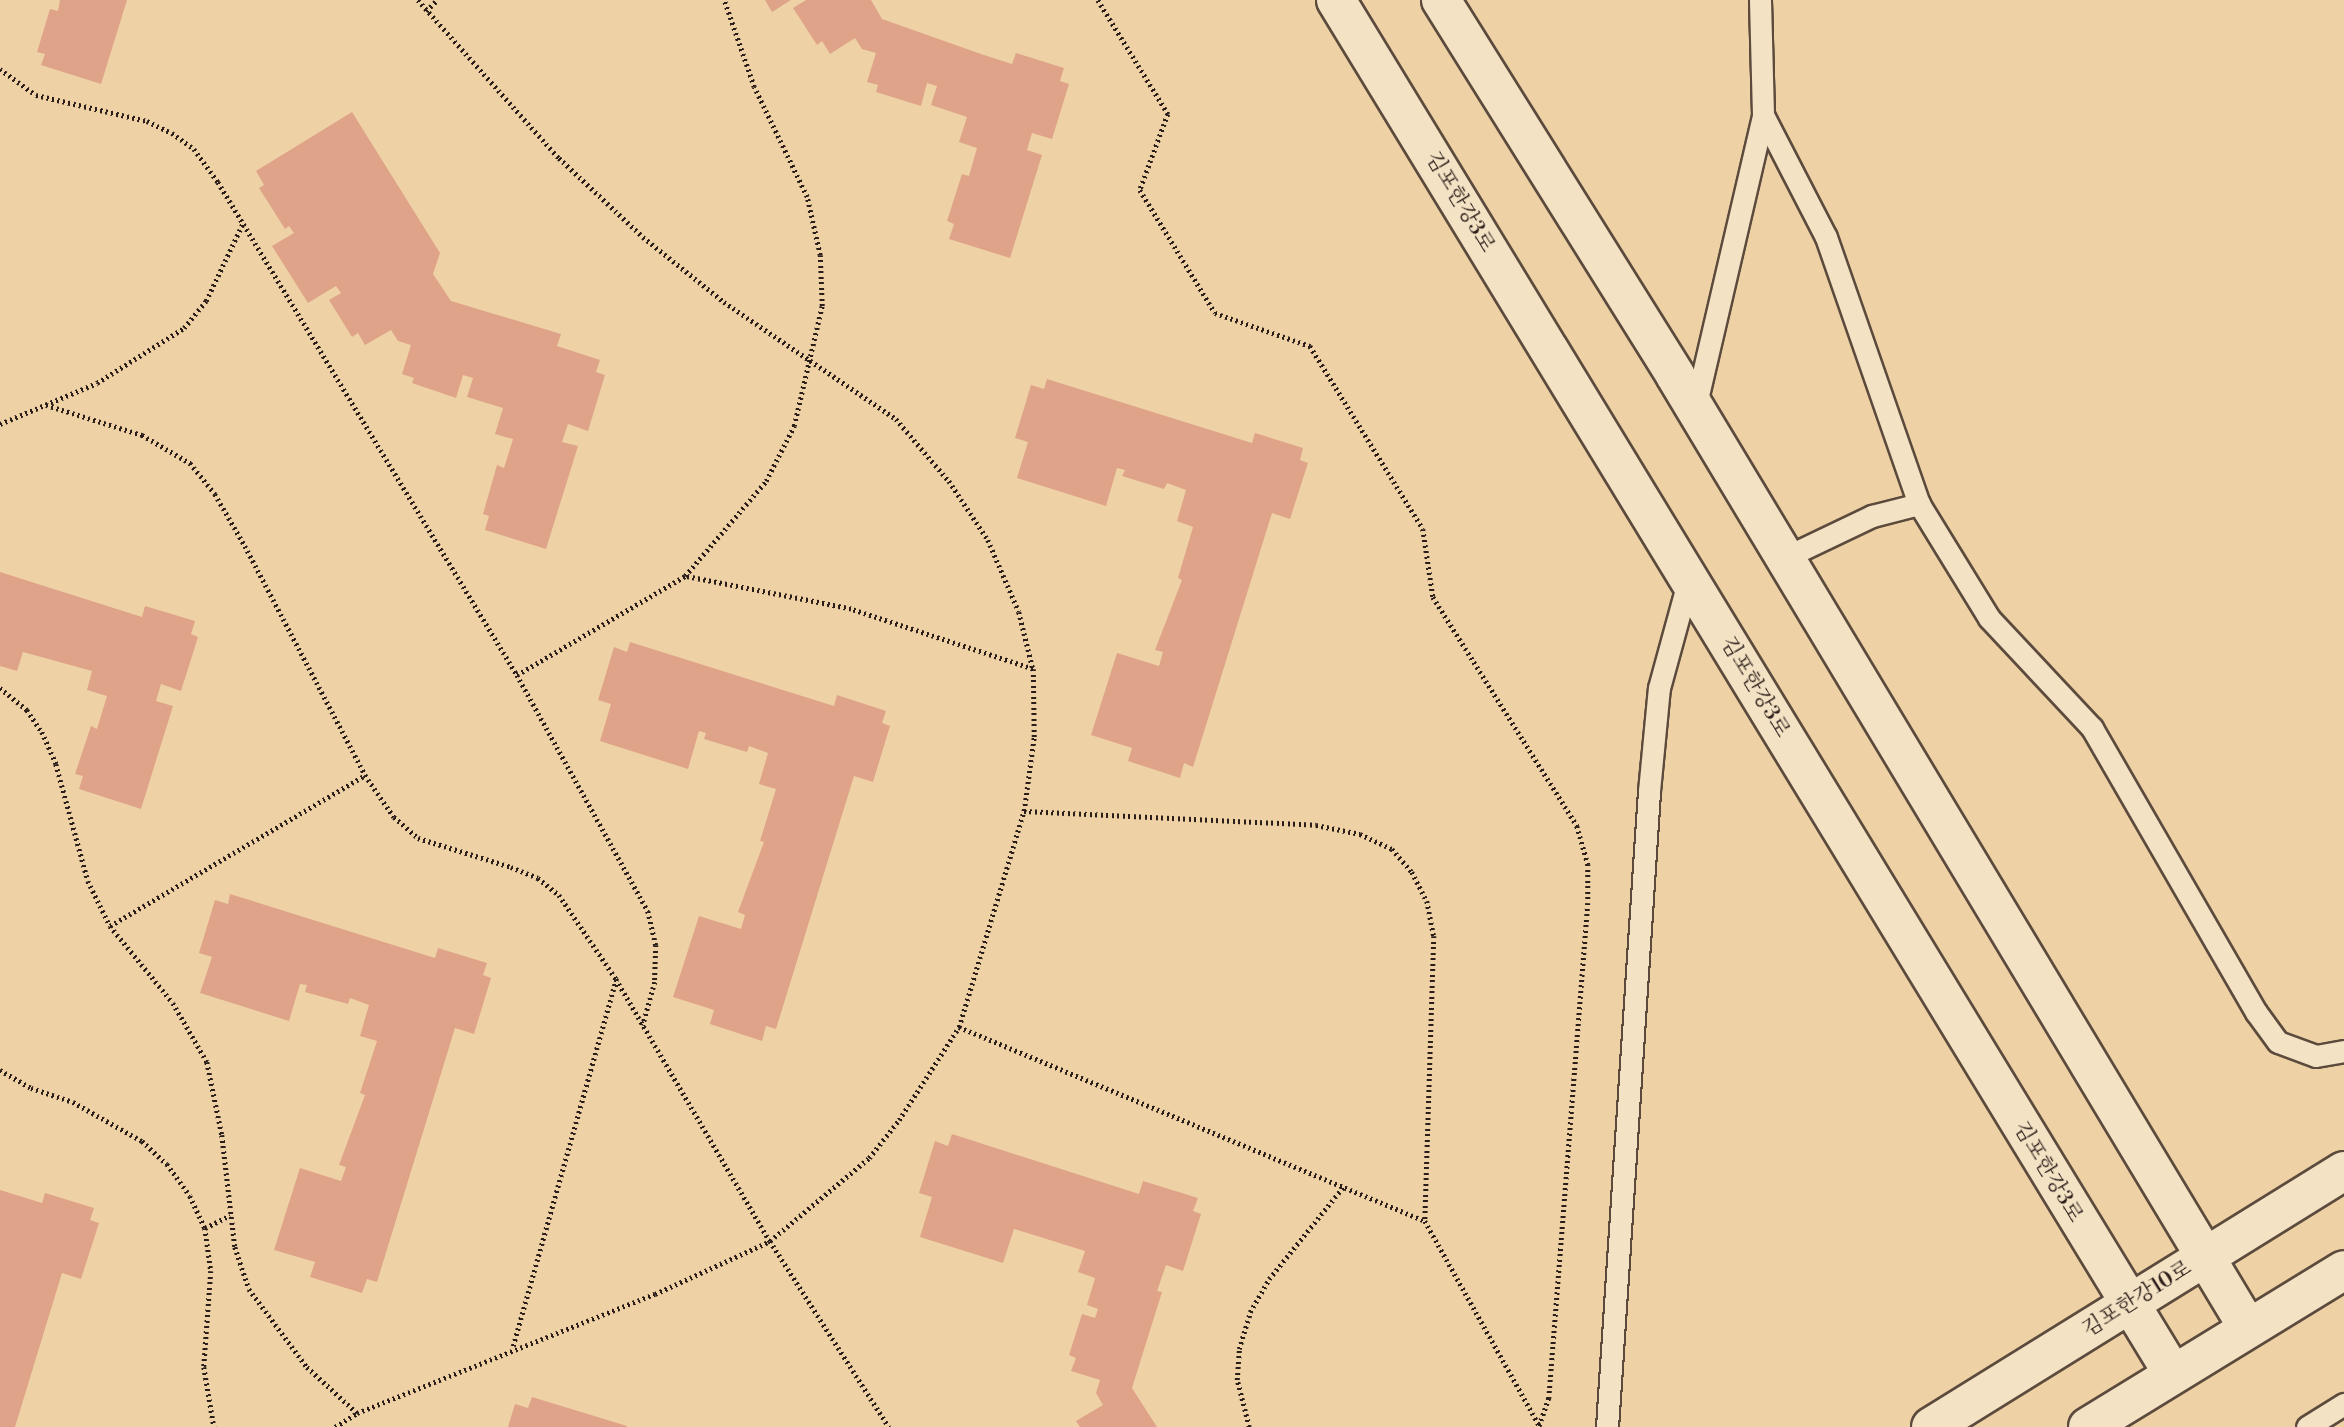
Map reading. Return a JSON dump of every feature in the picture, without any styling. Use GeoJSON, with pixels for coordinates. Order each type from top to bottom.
{"type":"FeatureCollection","features":[{"type":"Feature","properties":{"kind":"street","name":"김포한강3로"},"geometry":{"type":"LineString","coordinates":[[1336,0],[1689,578],[2127,1305],[2173,1374]]}},
{"type":"Feature","properties":{"kind":"street"},"geometry":{"type":"LineString","coordinates":[[1441,0],[1695,410],[2249,1328]]}},
{"type":"Feature","properties":{"kind":"street","name":"김포한강10로"},"geometry":{"type":"LineString","coordinates":[[1931,1427],[2344,1171]]}},
{"type":"Feature","properties":{"kind":"street"},"geometry":{"type":"LineString","coordinates":[[2088,1427],[2344,1270]]}},
{"type":"Feature","properties":{"kind":"lane"},"geometry":{"type":"LineString","coordinates":[[1695,410],[1763,115],[1760,0]]}},
{"type":"Feature","properties":{"kind":"lane"},"geometry":{"type":"LineString","coordinates":[[1763,115],[1826,237],[1919,504],[1989,618],[2092,728],[2256,1012],[2278,1042],[2316,1056],[2344,1051]]}},
{"type":"Feature","properties":{"kind":"lane"},"geometry":{"type":"LineString","coordinates":[[1784,558],[1872,516],[1919,504]]}},
{"type":"Feature","properties":{"kind":"lane"},"geometry":{"type":"LineString","coordinates":[[1607,1427],[1650,778],[1660,688],[1689,578]]}},
{"type":"Feature","properties":{"kind":"lane"},"geometry":{"type":"LineString","coordinates":[[2307,1427],[2344,1404]]}},
{"type":"Feature","properties":{"kind":"path"},"geometry":{"type":"LineString","coordinates":[[335,1427],[357,1413],[513,1347],[655,1294],[770,1241],[869,1158],[899,1120],[959,1027],[1024,811],[1034,737],[1033,669],[1019,612],[988,540],[949,481],[896,419],[813,359],[724,302],[643,237],[559,158],[418,0]]}},
{"type":"Feature","properties":{"kind":"path"},"geometry":{"type":"LineString","coordinates":[[426,12],[437,0]]}},
{"type":"Feature","properties":{"kind":"path"},"geometry":{"type":"LineString","coordinates":[[517,675],[685,576],[766,481],[794,426],[813,359],[822,306],[820,255],[807,197],[754,87],[724,0]]}},
{"type":"Feature","properties":{"kind":"path"},"geometry":{"type":"LineString","coordinates":[[1098,0],[1168,114],[1140,190],[1214,313],[1310,346],[1423,529],[1433,597],[1577,826],[1588,864],[1588,903],[1549,1398],[1539,1427]]}},
{"type":"Feature","properties":{"kind":"path"},"geometry":{"type":"LineString","coordinates":[[0,69],[36,95],[147,121],[172,133],[194,149],[243,223],[517,675],[648,911],[656,945],[655,982],[643,1026]]}},
{"type":"Feature","properties":{"kind":"path"},"geometry":{"type":"LineString","coordinates":[[0,424],[46,405],[145,356],[184,328],[206,301],[243,223]]}},
{"type":"Feature","properties":{"kind":"path"},"geometry":{"type":"LineString","coordinates":[[46,405],[142,435],[190,463],[215,494],[245,546],[365,775],[394,817],[418,838],[511,867],[538,878],[558,895],[616,979],[770,1241],[889,1427]]}},
{"type":"Feature","properties":{"kind":"path"},"geometry":{"type":"LineString","coordinates":[[685,576],[850,609],[1033,669]]}},
{"type":"Feature","properties":{"kind":"path"},"geometry":{"type":"LineString","coordinates":[[0,688],[27,710],[42,732],[57,764],[88,881],[110,926],[173,1003],[207,1062],[222,1135],[235,1247],[249,1289],[307,1367],[357,1413]]}},
{"type":"Feature","properties":{"kind":"path"},"geometry":{"type":"LineString","coordinates":[[110,926],[365,775]]}},
{"type":"Feature","properties":{"kind":"path"},"geometry":{"type":"LineString","coordinates":[[1024,811],[1316,825],[1360,834],[1392,849],[1412,872],[1427,901],[1434,936],[1425,1221],[1539,1427]]}},
{"type":"Feature","properties":{"kind":"path"},"geometry":{"type":"LineString","coordinates":[[513,1347],[616,979]]}},
{"type":"Feature","properties":{"kind":"path"},"geometry":{"type":"LineString","coordinates":[[959,1027],[1425,1221]]}},
{"type":"Feature","properties":{"kind":"path"},"geometry":{"type":"LineString","coordinates":[[0,1070],[32,1088],[74,1102],[142,1141],[167,1164],[205,1228],[211,1271],[204,1367],[214,1427]]}},
{"type":"Feature","properties":{"kind":"path"},"geometry":{"type":"LineString","coordinates":[[1249,1427],[1237,1380],[1239,1349],[1250,1312],[1269,1279],[1344,1186]]}},
{"type":"Feature","properties":{"kind":"path"},"geometry":{"type":"LineString","coordinates":[[205,1228],[230,1215]]}},
{"type":"Feature","properties":{"kind":"building"},"geometry":{"type":"Polygon","coordinates":[[[60,0],[127,0],[101,84],[41,65],[45,54],[37,52],[50,9],[58,11],[60,0]]]}},
{"type":"Feature","properties":{"kind":"building"},"geometry":{"type":"Polygon","coordinates":[[[765,0],[791,0],[772,12],[765,0]]]}},
{"type":"Feature","properties":{"kind":"building"},"geometry":{"type":"Polygon","coordinates":[[[806,0],[871,0],[882,19],[981,54],[1012,64],[1016,53],[1064,68],[1060,81],[1069,84],[1052,139],[1032,133],[1027,150],[1042,155],[1010,258],[949,239],[954,224],[947,221],[962,174],[969,176],[977,148],[959,142],[967,117],[931,105],[937,86],[927,83],[921,106],[876,92],[878,85],[867,82],[876,53],[862,49],[855,38],[830,54],[822,41],[817,45],[793,8],[806,0]]]}},
{"type":"Feature","properties":{"kind":"building"},"geometry":{"type":"Polygon","coordinates":[[[352,112],[440,253],[433,274],[451,301],[561,334],[557,346],[600,360],[596,372],[605,375],[588,431],[568,424],[562,442],[578,446],[546,549],[485,530],[489,516],[483,514],[497,465],[504,468],[513,439],[495,434],[503,408],[467,397],[473,378],[463,375],[456,398],[412,383],[414,378],[402,374],[411,345],[398,341],[391,330],[365,345],[358,333],[352,337],[329,300],[341,293],[336,286],[308,303],[272,246],[294,233],[289,226],[285,229],[259,188],[264,185],[256,171],[352,112]]]}},
{"type":"Feature","properties":{"kind":"building"},"geometry":{"type":"Polygon","coordinates":[[[1047,379],[1252,443],[1255,433],[1303,448],[1300,460],[1308,463],[1290,519],[1272,513],[1193,767],[1184,763],[1180,778],[1128,761],[1132,748],[1091,735],[1117,653],[1159,666],[1163,652],[1155,650],[1182,580],[1178,578],[1193,527],[1177,521],[1186,490],[1167,483],[1164,489],[1122,476],[1125,470],[1117,468],[1106,506],[1017,478],[1028,442],[1015,438],[1031,385],[1044,389],[1047,379]]]}},
{"type":"Feature","properties":{"kind":"building"},"geometry":{"type":"Polygon","coordinates":[[[0,572],[142,617],[145,606],[195,621],[191,634],[198,637],[181,691],[161,684],[156,701],[173,706],[141,809],[79,789],[83,776],[75,774],[91,726],[97,729],[107,696],[87,690],[92,671],[23,652],[17,671],[0,666],[0,572]]]}},
{"type":"Feature","properties":{"kind":"building"},"geometry":{"type":"Polygon","coordinates":[[[630,642],[834,706],[837,695],[886,711],[882,723],[890,726],[873,782],[854,776],[776,1029],[766,1026],[762,1041],[710,1024],[714,1010],[673,997],[699,916],[741,929],[745,915],[738,912],[764,842],[760,841],[776,789],[759,784],[768,753],[749,746],[747,752],[704,739],[706,733],[699,731],[688,769],[600,741],[611,704],[598,700],[614,647],[627,652],[630,642]]]}},
{"type":"Feature","properties":{"kind":"building"},"geometry":{"type":"Polygon","coordinates":[[[230,894],[435,958],[438,948],[487,963],[483,975],[491,978],[474,1034],[455,1028],[377,1282],[367,1279],[362,1293],[310,1277],[315,1262],[274,1250],[300,1168],[341,1181],[346,1167],[339,1165],[365,1095],[360,1093],[377,1041],[360,1036],[369,1005],[350,998],[348,1004],[305,992],[307,985],[300,984],[289,1021],[200,993],[212,957],[199,953],[215,900],[228,904],[230,894]]]}},
{"type":"Feature","properties":{"kind":"building"},"geometry":{"type":"Polygon","coordinates":[[[952,1134],[1139,1194],[1143,1181],[1198,1198],[1193,1211],[1201,1214],[1183,1271],[1166,1265],[1157,1291],[1162,1292],[1132,1388],[1157,1427],[1080,1427],[1076,1421],[1103,1405],[1096,1393],[1100,1380],[1071,1371],[1076,1358],[1069,1355],[1082,1314],[1095,1318],[1098,1309],[1087,1305],[1095,1278],[1078,1272],[1085,1251],[1014,1229],[1003,1263],[920,1237],[932,1197],[919,1193],[935,1141],[948,1146],[952,1134]]]}},
{"type":"Feature","properties":{"kind":"building"},"geometry":{"type":"Polygon","coordinates":[[[0,1190],[42,1203],[45,1193],[94,1208],[90,1220],[99,1223],[81,1279],[62,1273],[15,1427],[0,1427],[0,1190]]]}},
{"type":"Feature","properties":{"kind":"building"},"geometry":{"type":"Polygon","coordinates":[[[532,1397],[627,1427],[508,1427],[515,1404],[528,1408],[532,1397]]]}}]}
